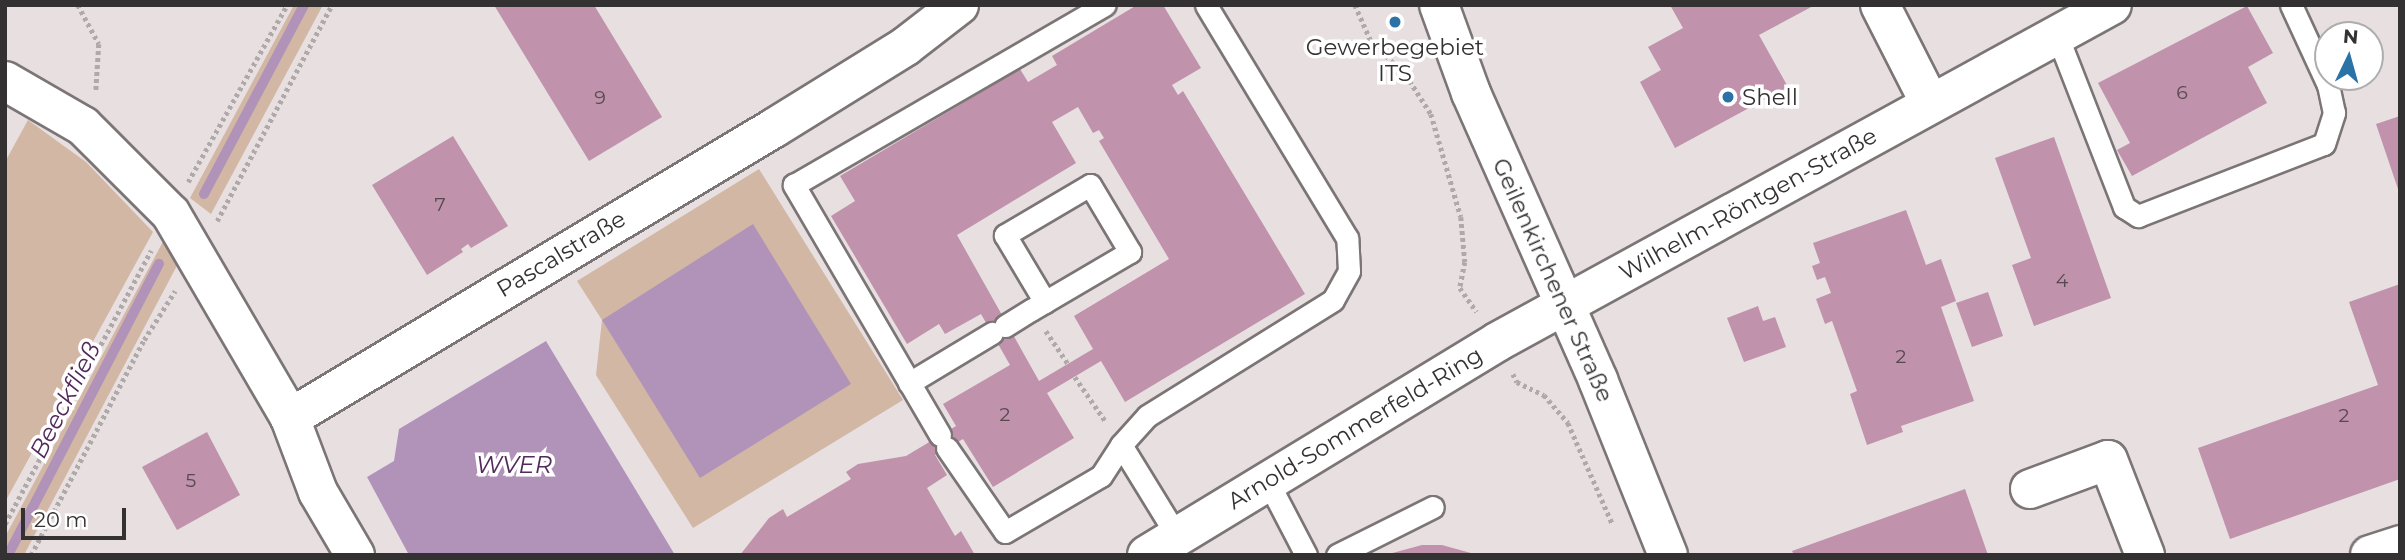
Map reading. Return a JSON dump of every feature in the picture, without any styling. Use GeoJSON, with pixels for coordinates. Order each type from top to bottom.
{"type":"FeatureCollection","features":[{"type":"Feature","properties":{"kind":"street","name":"Pascalstraße"},"geometry":{"type":"LineString","coordinates":[[290,418],[774,128],[906,46],[959,5]]}},
{"type":"Feature","properties":{"kind":"street","name":"Geilenkirchener Straße"},"geometry":{"type":"LineString","coordinates":[[1439,5],[1471,93],[1565,305],[1668,555]]}},
{"type":"Feature","properties":{"kind":"street"},"geometry":{"type":"LineString","coordinates":[[1880,5],[1930,103]]}},
{"type":"Feature","properties":{"kind":"street","name":"Wilhelm-Röntgen-Straße"},"geometry":{"type":"LineString","coordinates":[[1565,305],[2112,5]]}},
{"type":"Feature","properties":{"kind":"street"},"geometry":{"type":"LineString","coordinates":[[5,81],[83,126],[170,214],[290,418],[318,492],[355,555]]}},
{"type":"Feature","properties":{"kind":"street","name":"Arnold-Sommerfeld-Ring"},"geometry":{"type":"LineString","coordinates":[[1162,545],[1497,342],[1565,305]]}},
{"type":"Feature","properties":{"kind":"street"},"geometry":{"type":"LineString","coordinates":[[2030,489],[2108,460],[2145,555]]}},
{"type":"Feature","properties":{"kind":"street"},"geometry":{"type":"LineString","coordinates":[[2370,555],[2400,545]]}},
{"type":"Feature","properties":{"kind":"lane"},"geometry":{"type":"LineString","coordinates":[[1105,5],[794,185],[944,442],[1004,532],[1101,477],[1121,445],[1147,416],[1333,300],[1349,271],[1347,238],[1206,5]]}},
{"type":"Feature","properties":{"kind":"lane"},"geometry":{"type":"LineString","coordinates":[[2057,35],[2124,207],[2138,216],[2324,144],[2334,113],[2328,85],[2291,5]]}},
{"type":"Feature","properties":{"kind":"lane"},"geometry":{"type":"LineString","coordinates":[[909,383],[1130,252],[1090,185],[1005,235],[1038,306]]}},
{"type":"Feature","properties":{"kind":"lane"},"geometry":{"type":"LineString","coordinates":[[1121,445],[1162,545]]}},
{"type":"Feature","properties":{"kind":"lane"},"geometry":{"type":"LineString","coordinates":[[1267,480],[1306,555]]}},
{"type":"Feature","properties":{"kind":"lane"},"geometry":{"type":"LineString","coordinates":[[1337,555],[1433,507]]}},
{"type":"Feature","properties":{"kind":"path"},"geometry":{"type":"LineString","coordinates":[[78,5],[99,44],[96,102],[83,126]]}},
{"type":"Feature","properties":{"kind":"path"},"geometry":{"type":"LineString","coordinates":[[5,524],[170,214],[287,5]]}},
{"type":"Feature","properties":{"kind":"path"},"geometry":{"type":"LineString","coordinates":[[1355,5],[1371,41],[1406,75],[1431,114],[1461,217],[1465,262],[1460,288],[1497,342],[1517,382],[1544,395],[1568,423],[1615,529]]}},
{"type":"Feature","properties":{"kind":"path"},"geometry":{"type":"LineString","coordinates":[[1038,306],[1068,364]]}},
{"type":"Feature","properties":{"kind":"path"},"geometry":{"type":"LineString","coordinates":[[1076,377],[1121,445]]}},
{"type":"Feature","properties":{"kind":"shaded area"},"geometry":{"type":"Polygon","coordinates":[[[294,5],[323,5],[211,214],[190,198],[294,5]]]}},
{"type":"Feature","properties":{"kind":"shaded area"},"geometry":{"type":"Polygon","coordinates":[[[28,120],[86,162],[153,232],[5,502],[5,162],[28,120]]]}},
{"type":"Feature","properties":{"kind":"shaded area"},"geometry":{"type":"Polygon","coordinates":[[[759,169],[903,400],[693,528],[596,375],[602,320],[577,281],[759,169]]]}},
{"type":"Feature","properties":{"kind":"shaded area"},"geometry":{"type":"Polygon","coordinates":[[[166,236],[181,258],[24,555],[5,555],[5,537],[166,236]]]}},
{"type":"Feature","properties":{"kind":"water"},"geometry":{"type":"Polygon","coordinates":[[[753,224],[851,384],[700,478],[602,320],[753,224]]]}},
{"type":"Feature","properties":{"kind":"water","name":"WVER"},"geometry":{"type":"Polygon","coordinates":[[[546,341],[675,555],[409,555],[367,477],[394,461],[399,429],[546,341]]]}},
{"type":"Feature","properties":{"kind":"building"},"geometry":{"type":"Polygon","coordinates":[[[494,5],[594,5],[662,117],[589,161],[494,5]]]}},
{"type":"Feature","properties":{"kind":"building"},"geometry":{"type":"Polygon","coordinates":[[[1137,5],[1163,5],[1201,68],[1172,85],[1178,95],[1183,91],[1305,294],[1125,402],[1101,361],[1047,393],[1074,438],[993,487],[963,439],[935,455],[947,475],[927,488],[955,536],[961,531],[975,555],[740,555],[769,518],[783,509],[787,517],[851,479],[846,472],[858,464],[906,456],[956,426],[943,404],[1010,365],[981,314],[945,334],[939,324],[907,344],[831,216],[855,201],[840,176],[1020,69],[1028,82],[1057,65],[1052,56],[1137,5]],[[1078,107],[1052,122],[1076,163],[957,235],[1039,381],[1093,349],[1074,316],[1169,259],[1099,141],[1104,138],[1099,130],[1093,133],[1078,107]]]}},
{"type":"Feature","properties":{"kind":"building"},"geometry":{"type":"Polygon","coordinates":[[[1670,5],[1815,5],[1759,35],[1788,87],[1675,148],[1640,82],[1661,70],[1648,47],[1683,28],[1670,5]]]}},
{"type":"Feature","properties":{"kind":"building"},"geometry":{"type":"Polygon","coordinates":[[[2247,6],[2273,53],[2248,67],[2267,103],[2132,176],[2117,150],[2130,143],[2098,83],[2247,6]]]}},
{"type":"Feature","properties":{"kind":"building"},"geometry":{"type":"Polygon","coordinates":[[[2400,116],[2400,192],[2399,192],[2376,124],[2400,116]]]}},
{"type":"Feature","properties":{"kind":"building"},"geometry":{"type":"Polygon","coordinates":[[[453,136],[508,226],[471,248],[468,244],[461,249],[463,252],[427,275],[372,185],[453,136]]]}},
{"type":"Feature","properties":{"kind":"building"},"geometry":{"type":"Polygon","coordinates":[[[2054,137],[2111,298],[2034,326],[2012,265],[2031,258],[1995,158],[2054,137]]]}},
{"type":"Feature","properties":{"kind":"building"},"geometry":{"type":"Polygon","coordinates":[[[1906,210],[1926,265],[1941,259],[1956,301],[1941,307],[1974,401],[1901,426],[1903,432],[1867,445],[1850,394],[1857,391],[1832,321],[1825,324],[1816,299],[1831,293],[1825,277],[1817,280],[1812,266],[1820,263],[1813,243],[1906,210]]]}},
{"type":"Feature","properties":{"kind":"building"},"geometry":{"type":"Polygon","coordinates":[[[2400,284],[2400,479],[2230,539],[2198,448],[2378,385],[2349,302],[2400,284]]]}},
{"type":"Feature","properties":{"kind":"building"},"geometry":{"type":"Polygon","coordinates":[[[1988,292],[2003,336],[1972,347],[1956,303],[1988,292]]]}},
{"type":"Feature","properties":{"kind":"building"},"geometry":{"type":"Polygon","coordinates":[[[1758,306],[1763,321],[1775,317],[1786,347],[1744,362],[1727,318],[1758,306]]]}},
{"type":"Feature","properties":{"kind":"building"},"geometry":{"type":"Polygon","coordinates":[[[207,432],[240,495],[177,530],[142,467],[207,432]]]}},
{"type":"Feature","properties":{"kind":"building"},"geometry":{"type":"Polygon","coordinates":[[[1965,489],[1988,555],[1794,555],[1792,551],[1965,489]]]}},
{"type":"Feature","properties":{"kind":"building"},"geometry":{"type":"Polygon","coordinates":[[[1422,545],[1442,545],[1478,555],[1385,555],[1422,545]]]}},
{"type":"Feature","properties":{"kind":"waterway","name":"Beeckfließ"},"geometry":{"type":"LineString","coordinates":[[204,194],[304,5]]}},
{"type":"Feature","properties":{"kind":"waterway","name":"Beeckfließ"},"geometry":{"type":"LineString","coordinates":[[8,555],[159,264]]}},
{"type":"Feature","properties":{"kind":"place","name":"Gewerbegebiet ITS"},"geometry":{"type":"Point","coordinates":[1395,22]}},
{"type":"Feature","properties":{"kind":"place","name":"Shell"},"geometry":{"type":"Point","coordinates":[1728,97]}}]}
